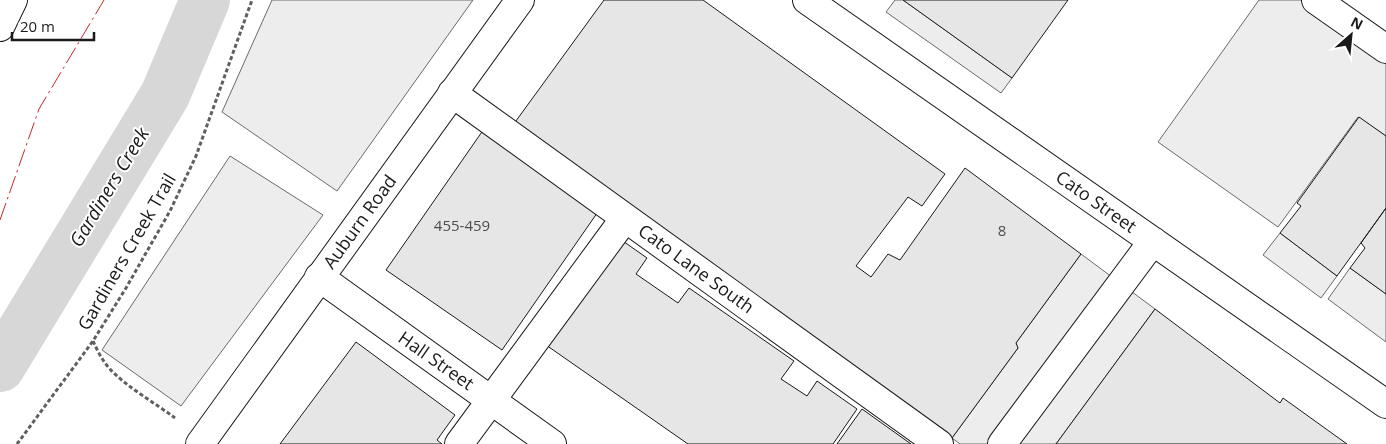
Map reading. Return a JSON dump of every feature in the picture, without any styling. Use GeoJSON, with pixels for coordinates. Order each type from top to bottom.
{"type":"FeatureCollection","features":[{"type":"Feature","properties":{"kind":"main road"},"geometry":{"type":"LineString","coordinates":[[0,27],[13,0]]}},
{"type":"Feature","properties":{"kind":"main road","name":"Auburn Road"},"geometry":{"type":"LineString","coordinates":[[200,444],[520,0]]}},
{"type":"Feature","properties":{"kind":"main road","name":"Cato Street"},"geometry":{"type":"LineString","coordinates":[[807,0],[1386,404]]}},
{"type":"Feature","properties":{"kind":"main road"},"geometry":{"type":"LineString","coordinates":[[1316,0],[1386,49]]}},
{"type":"Feature","properties":{"kind":"main road","name":"Cato Lane South"},"geometry":{"type":"LineString","coordinates":[[452,93],[939,444]]}},
{"type":"Feature","properties":{"kind":"main road"},"geometry":{"type":"LineString","coordinates":[[459,444],[625,218]]}},
{"type":"Feature","properties":{"kind":"main road"},"geometry":{"type":"LineString","coordinates":[[1002,444],[1153,241]]}},
{"type":"Feature","properties":{"kind":"main road","name":"Hall Street"},"geometry":{"type":"LineString","coordinates":[[319,277],[552,444]]}},
{"type":"Feature","properties":{"kind":"path","name":"Gardiners Creek Trail"},"geometry":{"type":"LineString","coordinates":[[17,444],[93,341],[170,211],[196,156],[252,0]]}},
{"type":"Feature","properties":{"kind":"path"},"geometry":{"type":"LineString","coordinates":[[93,341],[108,367],[119,378],[175,418]]}},
{"type":"Feature","properties":{"kind":"shaded area"},"geometry":{"type":"Polygon","coordinates":[[[272,0],[473,0],[337,191],[222,112],[272,0]]]}},
{"type":"Feature","properties":{"kind":"shaded area"},"geometry":{"type":"Polygon","coordinates":[[[895,0],[903,0],[1012,78],[1001,93],[886,12],[895,0]]]}},
{"type":"Feature","properties":{"kind":"shaded area"},"geometry":{"type":"Polygon","coordinates":[[[1259,0],[1311,0],[1386,54],[1386,136],[1358,117],[1278,227],[1158,142],[1259,0]]]}},
{"type":"Feature","properties":{"kind":"shaded area"},"geometry":{"type":"Polygon","coordinates":[[[230,156],[323,215],[181,406],[102,350],[230,156]]]}},
{"type":"Feature","properties":{"kind":"shaded area"},"geometry":{"type":"Polygon","coordinates":[[[1280,233],[1337,276],[1321,298],[1263,255],[1280,233]]]}},
{"type":"Feature","properties":{"kind":"shaded area"},"geometry":{"type":"Polygon","coordinates":[[[1081,254],[1155,309],[1056,444],[960,444],[952,438],[1018,348],[1016,343],[1081,254]]]}},
{"type":"Feature","properties":{"kind":"shaded area"},"geometry":{"type":"Polygon","coordinates":[[[1350,268],[1386,294],[1386,342],[1328,299],[1350,268]]]}},
{"type":"Feature","properties":{"kind":"building"},"geometry":{"type":"Polygon","coordinates":[[[604,0],[703,0],[945,174],[922,206],[908,197],[856,266],[871,277],[888,254],[900,260],[965,168],[1081,254],[1016,343],[1018,348],[952,438],[513,125],[604,0]]]}},
{"type":"Feature","properties":{"kind":"building"},"geometry":{"type":"Polygon","coordinates":[[[903,0],[1068,0],[1012,78],[903,0]]]}},
{"type":"Feature","properties":{"kind":"building"},"geometry":{"type":"Polygon","coordinates":[[[1359,117],[1386,136],[1386,208],[1337,276],[1280,233],[1301,206],[1297,203],[1359,117]]]}},
{"type":"Feature","properties":{"kind":"building"},"geometry":{"type":"Polygon","coordinates":[[[486,126],[602,206],[502,350],[386,270],[486,126]]]}},
{"type":"Feature","properties":{"kind":"building"},"geometry":{"type":"Polygon","coordinates":[[[1386,208],[1386,294],[1350,268],[1365,248],[1361,243],[1386,208]]]}},
{"type":"Feature","properties":{"kind":"building"},"geometry":{"type":"Polygon","coordinates":[[[620,239],[647,258],[636,274],[678,303],[689,288],[794,361],[781,379],[807,396],[817,381],[857,409],[833,444],[688,444],[546,345],[620,239]]]}},
{"type":"Feature","properties":{"kind":"building"},"geometry":{"type":"Polygon","coordinates":[[[1155,309],[1280,403],[1283,398],[1347,444],[1056,444],[1155,309]]]}},
{"type":"Feature","properties":{"kind":"building"},"geometry":{"type":"Polygon","coordinates":[[[356,342],[455,415],[437,440],[442,444],[280,444],[356,342]]]}},
{"type":"Feature","properties":{"kind":"building"},"geometry":{"type":"Polygon","coordinates":[[[862,409],[911,444],[837,444],[862,409]]]}},
{"type":"Feature","properties":{"kind":"waterway","name":"Gardiners Creek"},"geometry":{"type":"LineString","coordinates":[[0,367],[165,95],[205,0]]}},
{"type":"Feature","properties":{"kind":"power"},"geometry":{"type":"LineString","coordinates":[[0,220],[39,109],[104,0]]}}]}
